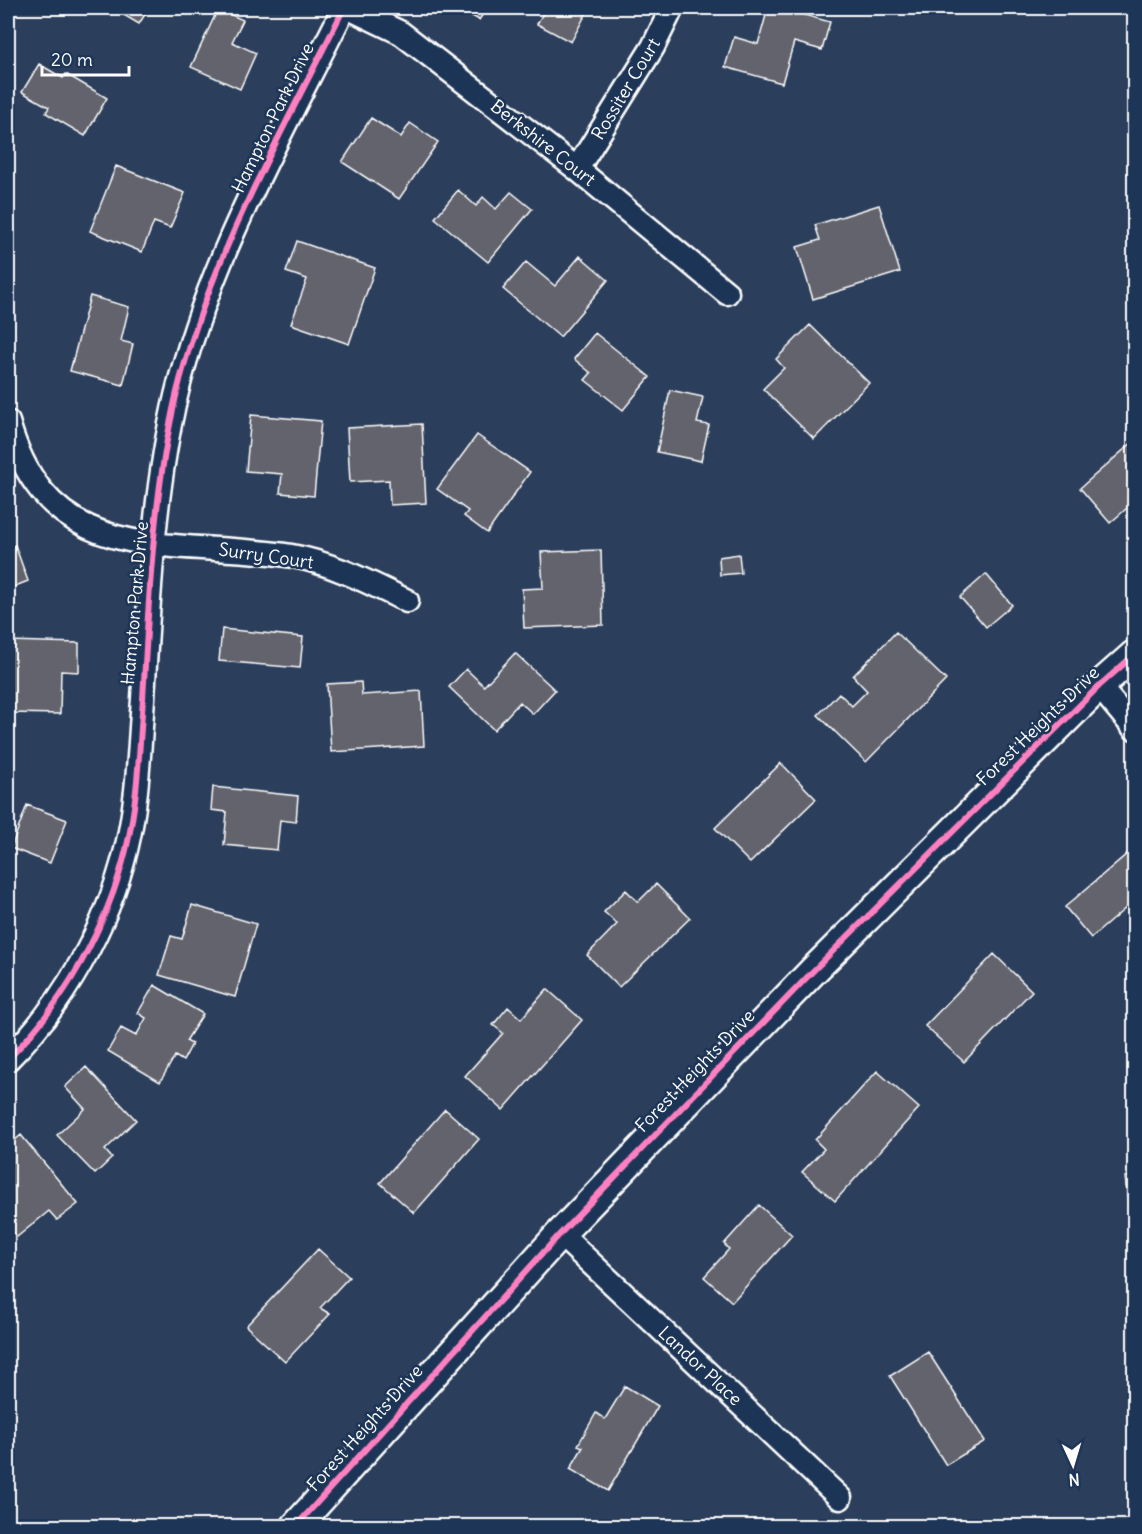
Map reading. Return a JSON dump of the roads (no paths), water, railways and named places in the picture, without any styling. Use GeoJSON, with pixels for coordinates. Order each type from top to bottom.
{"type":"FeatureCollection","features":[{"type":"Feature","properties":{"kind":"street","name":"Hampton Park Drive"},"geometry":{"type":"LineString","coordinates":[[8,1059],[30,1038],[85,955],[107,907],[126,851],[136,796],[153,543],[176,397],[216,274],[344,8]]}},
{"type":"Feature","properties":{"kind":"street","name":"Berkshire Court"},"geometry":{"type":"LineString","coordinates":[[349,8],[401,33],[577,169],[727,293]]}},
{"type":"Feature","properties":{"kind":"street","name":"Rossiter Court"},"geometry":{"type":"LineString","coordinates":[[577,169],[653,47],[672,8]]}},
{"type":"Feature","properties":{"kind":"street","name":"Surry Court"},"geometry":{"type":"LineString","coordinates":[[8,422],[23,464],[57,509],[76,523],[100,533],[153,543],[292,556],[336,568],[407,601]]}},
{"type":"Feature","properties":{"kind":"street","name":"Forest Heights Drive"},"geometry":{"type":"LineString","coordinates":[[296,1527],[560,1234],[813,970],[1099,686],[1134,656]]}},
{"type":"Feature","properties":{"kind":"street"},"geometry":{"type":"LineString","coordinates":[[1099,686],[1134,728]]}},
{"type":"Feature","properties":{"kind":"street","name":"Landor Place"},"geometry":{"type":"LineString","coordinates":[[560,1234],[840,1498]]}}]}
